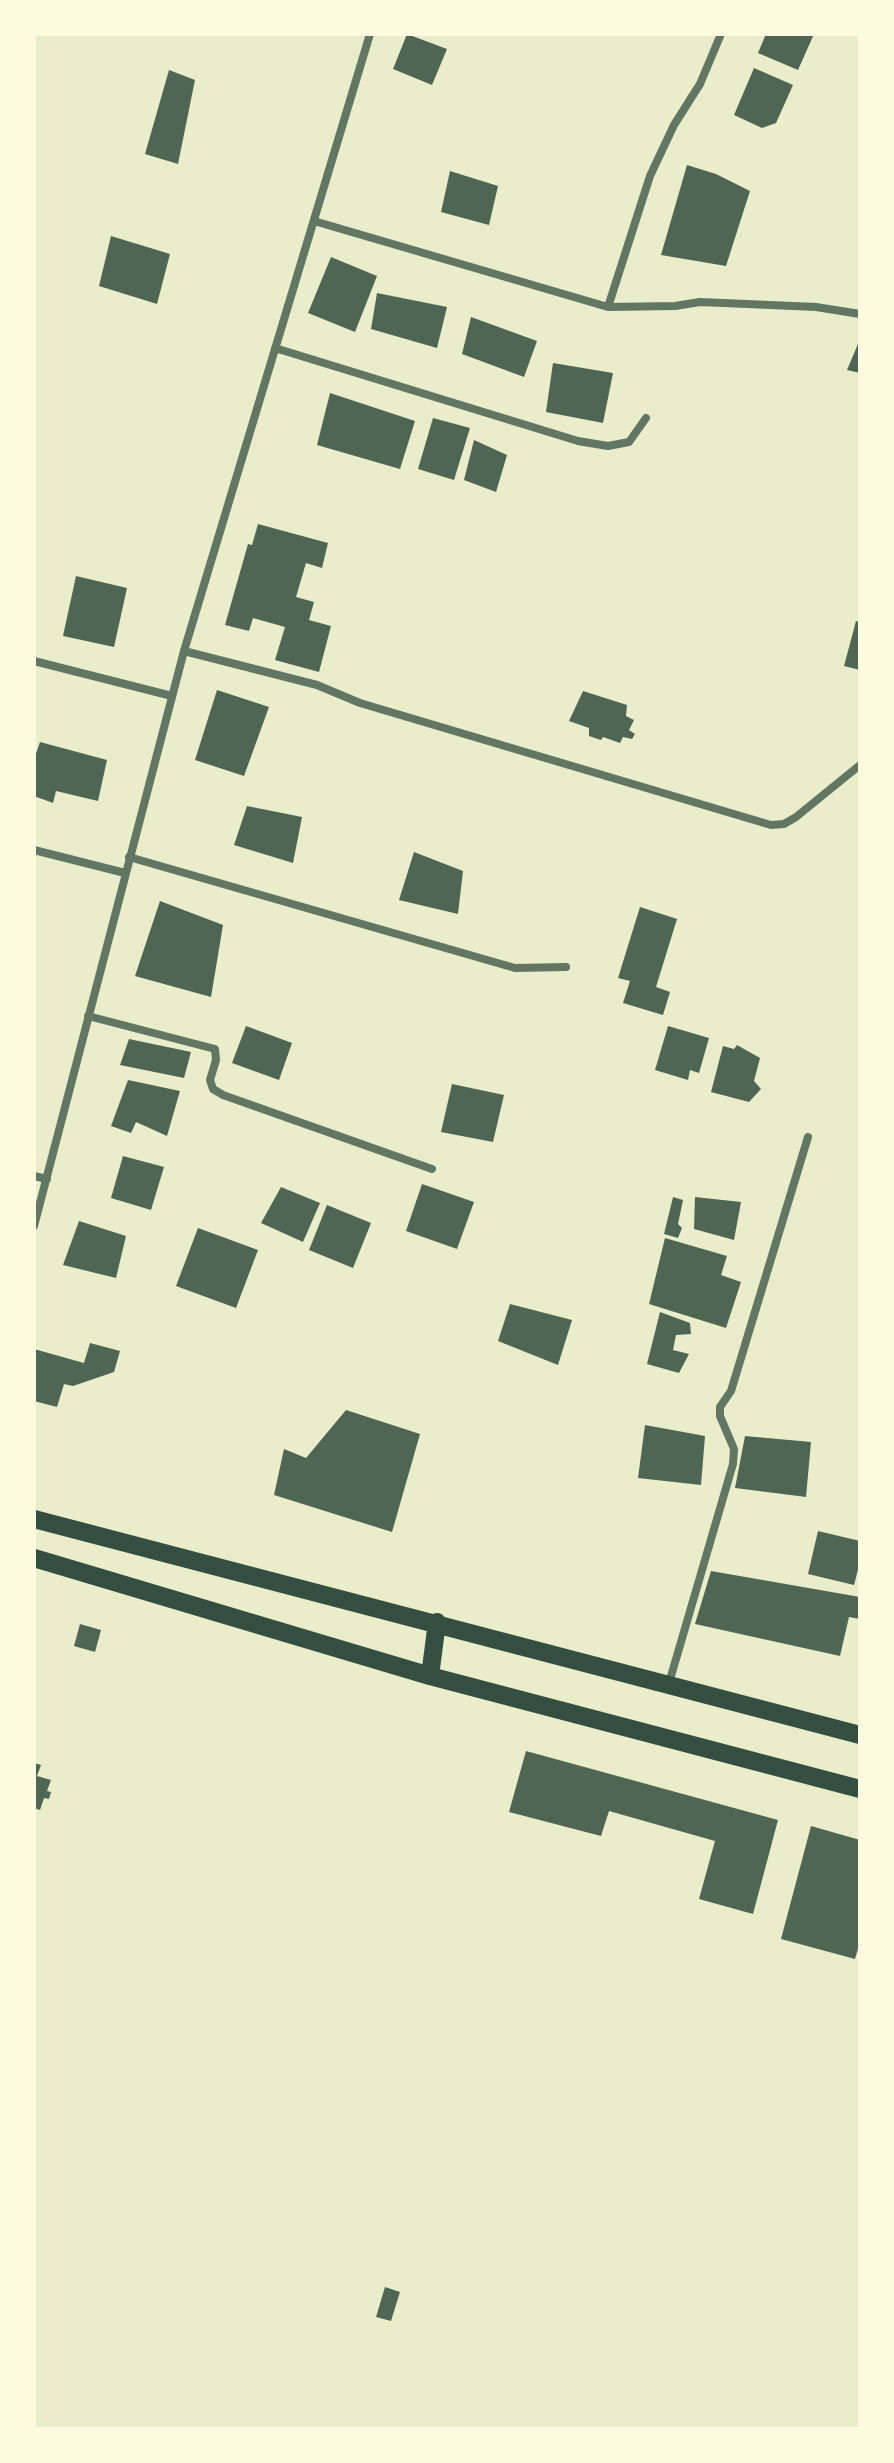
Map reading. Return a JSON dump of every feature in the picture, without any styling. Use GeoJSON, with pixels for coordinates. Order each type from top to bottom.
{"type":"FeatureCollection","features":[{"type":"Feature","properties":{"kind":"highway"},"geometry":{"type":"LineString","coordinates":[[34,1519],[860,1735]]}},
{"type":"Feature","properties":{"kind":"highway"},"geometry":{"type":"LineString","coordinates":[[34,1558],[430,1676],[860,1789]]}},
{"type":"Feature","properties":{"kind":"highway"},"geometry":{"type":"LineString","coordinates":[[430,1676],[437,1622]]}},
{"type":"Feature","properties":{"kind":"street"},"geometry":{"type":"LineString","coordinates":[[34,1226],[184,651],[370,34]]}},
{"type":"Feature","properties":{"kind":"street"},"geometry":{"type":"LineString","coordinates":[[608,307],[650,176],[674,125],[700,84],[721,34]]}},
{"type":"Feature","properties":{"kind":"street"},"geometry":{"type":"LineString","coordinates":[[314,221],[608,307],[675,306],[700,302],[816,307],[860,314]]}},
{"type":"Feature","properties":{"kind":"street"},"geometry":{"type":"LineString","coordinates":[[275,348],[578,441],[608,446],[629,442],[646,418]]}},
{"type":"Feature","properties":{"kind":"street"},"geometry":{"type":"LineString","coordinates":[[184,651],[317,685],[360,703],[771,825],[784,824],[796,817],[860,765]]}},
{"type":"Feature","properties":{"kind":"street"},"geometry":{"type":"LineString","coordinates":[[34,661],[172,696]]}},
{"type":"Feature","properties":{"kind":"street"},"geometry":{"type":"LineString","coordinates":[[34,850],[125,873]]}},
{"type":"Feature","properties":{"kind":"street"},"geometry":{"type":"LineString","coordinates":[[129,857],[515,968],[566,967]]}},
{"type":"Feature","properties":{"kind":"street"},"geometry":{"type":"LineString","coordinates":[[88,1016],[215,1049],[216,1060],[210,1080],[213,1089],[223,1095],[432,1169]]}},
{"type":"Feature","properties":{"kind":"street"},"geometry":{"type":"LineString","coordinates":[[669,1683],[733,1464],[734,1449],[720,1416],[720,1407],[731,1391],[808,1137]]}},
{"type":"Feature","properties":{"kind":"street"},"geometry":{"type":"LineString","coordinates":[[34,1176],[47,1179]]}},
{"type":"Feature","properties":{"kind":"building"},"geometry":{"type":"Polygon","coordinates":[[[407,34],[447,49],[432,85],[393,69],[407,34]]]}},
{"type":"Feature","properties":{"kind":"building"},"geometry":{"type":"Polygon","coordinates":[[[766,34],[814,34],[798,70],[758,53],[766,34]]]}},
{"type":"Feature","properties":{"kind":"building"},"geometry":{"type":"Polygon","coordinates":[[[754,68],[793,85],[776,123],[762,128],[734,115],[754,68]]]}},
{"type":"Feature","properties":{"kind":"building"},"geometry":{"type":"Polygon","coordinates":[[[169,70],[195,80],[178,164],[145,154],[169,70]]]}},
{"type":"Feature","properties":{"kind":"building"},"geometry":{"type":"Polygon","coordinates":[[[687,165],[716,174],[750,191],[726,266],[661,255],[687,165]]]}},
{"type":"Feature","properties":{"kind":"building"},"geometry":{"type":"Polygon","coordinates":[[[450,171],[498,186],[489,225],[441,212],[450,171]]]}},
{"type":"Feature","properties":{"kind":"building"},"geometry":{"type":"Polygon","coordinates":[[[111,236],[170,254],[157,304],[99,286],[111,236]]]}},
{"type":"Feature","properties":{"kind":"building"},"geometry":{"type":"Polygon","coordinates":[[[331,257],[377,276],[355,332],[308,313],[331,257]]]}},
{"type":"Feature","properties":{"kind":"building"},"geometry":{"type":"Polygon","coordinates":[[[377,293],[447,307],[437,348],[371,329],[377,293]]]}},
{"type":"Feature","properties":{"kind":"building"},"geometry":{"type":"Polygon","coordinates":[[[471,317],[537,341],[524,377],[462,354],[471,317]]]}},
{"type":"Feature","properties":{"kind":"building"},"geometry":{"type":"Polygon","coordinates":[[[860,339],[860,373],[847,370],[860,339]]]}},
{"type":"Feature","properties":{"kind":"building"},"geometry":{"type":"Polygon","coordinates":[[[553,363],[613,373],[603,423],[546,412],[553,363]]]}},
{"type":"Feature","properties":{"kind":"building"},"geometry":{"type":"Polygon","coordinates":[[[330,393],[415,421],[400,469],[317,445],[330,393]]]}},
{"type":"Feature","properties":{"kind":"building"},"geometry":{"type":"Polygon","coordinates":[[[433,418],[470,428],[454,480],[418,469],[433,418]]]}},
{"type":"Feature","properties":{"kind":"building"},"geometry":{"type":"Polygon","coordinates":[[[474,440],[507,455],[496,492],[464,480],[474,440]]]}},
{"type":"Feature","properties":{"kind":"building"},"geometry":{"type":"Polygon","coordinates":[[[258,524],[328,543],[322,568],[306,563],[296,597],[314,602],[309,620],[331,626],[319,672],[275,660],[285,627],[253,618],[249,631],[225,625],[248,544],[252,545],[258,524]]]}},
{"type":"Feature","properties":{"kind":"building"},"geometry":{"type":"Polygon","coordinates":[[[76,576],[127,588],[114,647],[63,636],[76,576]]]}},
{"type":"Feature","properties":{"kind":"building"},"geometry":{"type":"Polygon","coordinates":[[[856,621],[860,622],[860,670],[844,666],[856,621]]]}},
{"type":"Feature","properties":{"kind":"building"},"geometry":{"type":"Polygon","coordinates":[[[217,690],[269,707],[244,776],[195,760],[217,690]]]}},
{"type":"Feature","properties":{"kind":"building"},"geometry":{"type":"Polygon","coordinates":[[[583,691],[627,705],[626,716],[634,720],[629,730],[635,734],[632,739],[623,737],[620,743],[603,737],[601,740],[589,736],[589,728],[569,721],[583,691]]]}},
{"type":"Feature","properties":{"kind":"building"},"geometry":{"type":"Polygon","coordinates":[[[40,742],[107,760],[98,801],[56,791],[53,803],[34,796],[34,759],[40,742]]]}},
{"type":"Feature","properties":{"kind":"building"},"geometry":{"type":"Polygon","coordinates":[[[247,806],[302,817],[293,863],[234,845],[247,806]]]}},
{"type":"Feature","properties":{"kind":"building"},"geometry":{"type":"Polygon","coordinates":[[[414,852],[463,871],[458,914],[399,900],[414,852]]]}},
{"type":"Feature","properties":{"kind":"building"},"geometry":{"type":"Polygon","coordinates":[[[160,901],[223,925],[211,997],[135,976],[160,901]]]}},
{"type":"Feature","properties":{"kind":"building"},"geometry":{"type":"Polygon","coordinates":[[[640,907],[677,919],[656,987],[670,992],[663,1015],[623,1003],[630,981],[618,978],[640,907]]]}},
{"type":"Feature","properties":{"kind":"building"},"geometry":{"type":"Polygon","coordinates":[[[246,1026],[292,1043],[279,1080],[232,1063],[246,1026]]]}},
{"type":"Feature","properties":{"kind":"building"},"geometry":{"type":"Polygon","coordinates":[[[668,1026],[709,1038],[699,1073],[690,1070],[688,1080],[655,1070],[668,1026]]]}},
{"type":"Feature","properties":{"kind":"building"},"geometry":{"type":"Polygon","coordinates":[[[129,1039],[191,1052],[184,1078],[120,1065],[129,1039]]]}},
{"type":"Feature","properties":{"kind":"building"},"geometry":{"type":"Polygon","coordinates":[[[737,1045],[760,1058],[754,1081],[761,1089],[749,1102],[711,1092],[723,1046],[734,1049],[737,1045]]]}},
{"type":"Feature","properties":{"kind":"building"},"geometry":{"type":"Polygon","coordinates":[[[128,1080],[180,1091],[167,1136],[136,1122],[131,1133],[111,1126],[128,1080]]]}},
{"type":"Feature","properties":{"kind":"building"},"geometry":{"type":"Polygon","coordinates":[[[452,1084],[504,1095],[493,1142],[441,1132],[452,1084]]]}},
{"type":"Feature","properties":{"kind":"building"},"geometry":{"type":"Polygon","coordinates":[[[123,1156],[164,1167],[151,1210],[111,1198],[123,1156]]]}},
{"type":"Feature","properties":{"kind":"building"},"geometry":{"type":"Polygon","coordinates":[[[422,1184],[474,1202],[457,1249],[406,1231],[422,1184]]]}},
{"type":"Feature","properties":{"kind":"building"},"geometry":{"type":"Polygon","coordinates":[[[281,1187],[320,1203],[303,1242],[261,1223],[281,1187]]]}},
{"type":"Feature","properties":{"kind":"building"},"geometry":{"type":"Polygon","coordinates":[[[673,1197],[683,1200],[678,1224],[682,1228],[678,1238],[664,1234],[673,1197]]]}},
{"type":"Feature","properties":{"kind":"building"},"geometry":{"type":"Polygon","coordinates":[[[695,1197],[741,1202],[734,1240],[694,1229],[695,1197]]]}},
{"type":"Feature","properties":{"kind":"building"},"geometry":{"type":"Polygon","coordinates":[[[327,1205],[371,1223],[353,1268],[309,1250],[327,1205]]]}},
{"type":"Feature","properties":{"kind":"building"},"geometry":{"type":"Polygon","coordinates":[[[79,1221],[126,1236],[116,1278],[63,1265],[79,1221]]]}},
{"type":"Feature","properties":{"kind":"building"},"geometry":{"type":"Polygon","coordinates":[[[198,1228],[258,1250],[236,1308],[176,1286],[198,1228]]]}},
{"type":"Feature","properties":{"kind":"building"},"geometry":{"type":"Polygon","coordinates":[[[665,1238],[727,1256],[721,1275],[741,1282],[726,1328],[649,1304],[665,1238]]]}},
{"type":"Feature","properties":{"kind":"building"},"geometry":{"type":"Polygon","coordinates":[[[510,1304],[572,1320],[558,1365],[498,1341],[510,1304]]]}},
{"type":"Feature","properties":{"kind":"building"},"geometry":{"type":"Polygon","coordinates":[[[660,1312],[690,1323],[691,1334],[676,1335],[673,1350],[689,1354],[679,1373],[647,1364],[660,1312]]]}},
{"type":"Feature","properties":{"kind":"building"},"geometry":{"type":"Polygon","coordinates":[[[90,1343],[120,1351],[114,1372],[73,1386],[64,1384],[57,1407],[34,1401],[34,1349],[84,1363],[90,1343]]]}},
{"type":"Feature","properties":{"kind":"building"},"geometry":{"type":"Polygon","coordinates":[[[346,1410],[420,1434],[392,1532],[274,1495],[284,1449],[306,1458],[346,1410]]]}},
{"type":"Feature","properties":{"kind":"building"},"geometry":{"type":"Polygon","coordinates":[[[645,1425],[705,1436],[701,1485],[638,1478],[645,1425]]]}},
{"type":"Feature","properties":{"kind":"building"},"geometry":{"type":"Polygon","coordinates":[[[745,1436],[811,1442],[806,1497],[735,1488],[745,1436]]]}},
{"type":"Feature","properties":{"kind":"building"},"geometry":{"type":"Polygon","coordinates":[[[818,1531],[860,1541],[860,1562],[854,1585],[808,1574],[818,1531]]]}},
{"type":"Feature","properties":{"kind":"building"},"geometry":{"type":"Polygon","coordinates":[[[711,1571],[860,1597],[860,1619],[849,1617],[840,1656],[695,1624],[711,1571]]]}},
{"type":"Feature","properties":{"kind":"building"},"geometry":{"type":"Polygon","coordinates":[[[80,1624],[101,1630],[95,1652],[74,1646],[80,1624]]]}},
{"type":"Feature","properties":{"kind":"building"},"geometry":{"type":"Polygon","coordinates":[[[526,1751],[778,1820],[753,1914],[699,1899],[715,1841],[609,1811],[601,1836],[509,1812],[526,1751]]]}},
{"type":"Feature","properties":{"kind":"building"},"geometry":{"type":"Polygon","coordinates":[[[34,1763],[41,1765],[37,1776],[51,1780],[47,1791],[51,1792],[49,1799],[44,1798],[40,1810],[34,1808],[34,1763]]]}},
{"type":"Feature","properties":{"kind":"building"},"geometry":{"type":"Polygon","coordinates":[[[811,1826],[860,1840],[860,1942],[855,1959],[781,1939],[811,1826]]]}},
{"type":"Feature","properties":{"kind":"building"},"geometry":{"type":"Polygon","coordinates":[[[385,2287],[400,2292],[391,2321],[376,2317],[385,2287]]]}}]}
